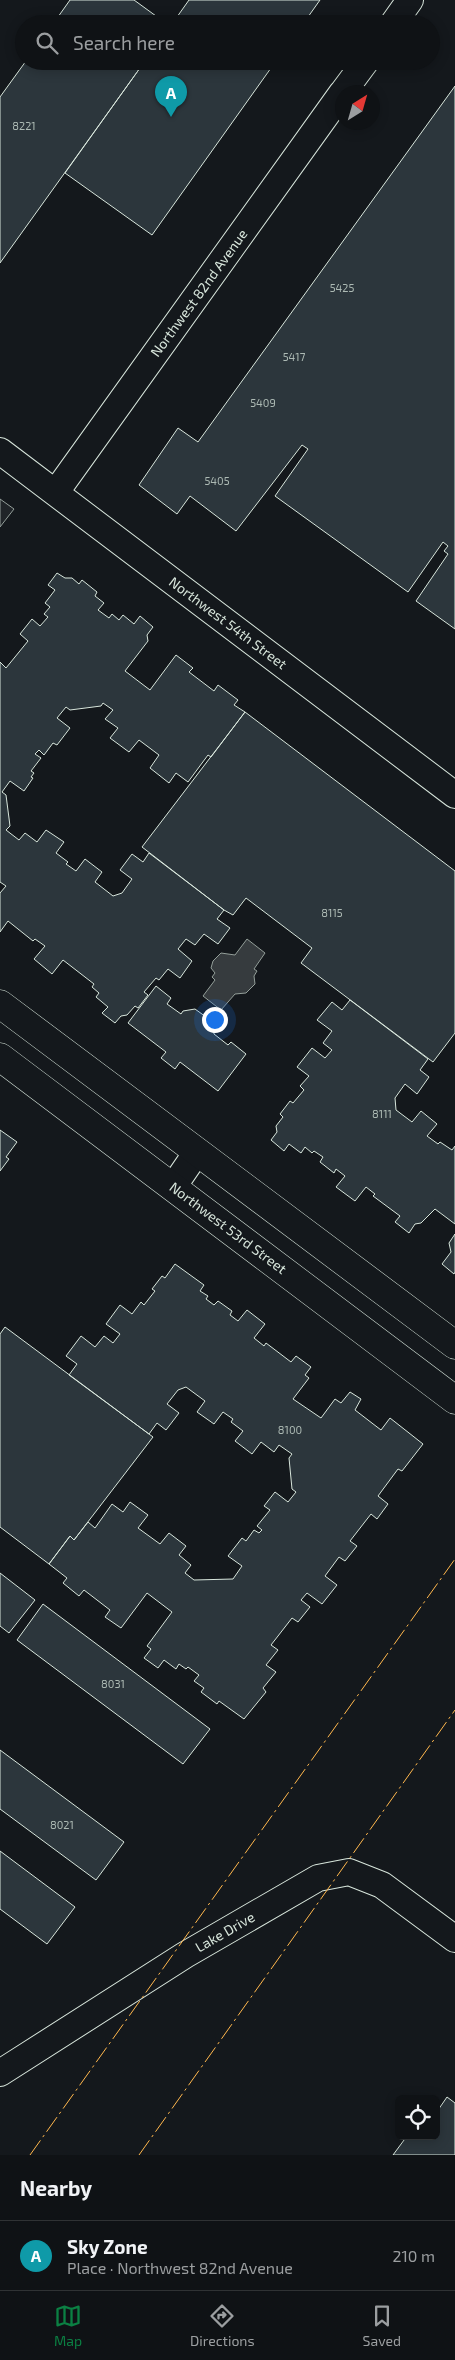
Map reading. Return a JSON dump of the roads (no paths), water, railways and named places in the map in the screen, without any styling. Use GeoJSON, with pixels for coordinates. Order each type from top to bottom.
{"type":"FeatureCollection","features":[{"type":"Feature","properties":{"kind":"street"},"geometry":{"type":"LineString","coordinates":[[399,15],[410,0]]}},
{"type":"Feature","properties":{"kind":"street","name":"Northwest 82nd Avenue"},"geometry":{"type":"LineString","coordinates":[[349,85],[360,70]]}},
{"type":"Feature","properties":{"kind":"street","name":"Northwest 82nd Avenue"},"geometry":{"type":"LineString","coordinates":[[56,492],[335,104]]}},
{"type":"Feature","properties":{"kind":"street","name":"Northwest 54th Street"},"geometry":{"type":"LineString","coordinates":[[0,451],[455,795]]}},
{"type":"Feature","properties":{"kind":"street"},"geometry":{"type":"LineString","coordinates":[[0,1004],[455,1345]]}},
{"type":"Feature","properties":{"kind":"street","name":"Northwest 53rd Street"},"geometry":{"type":"LineString","coordinates":[[0,1057],[455,1400]]}},
{"type":"Feature","properties":{"kind":"street"},"geometry":{"type":"LineString","coordinates":[[173,1187],[197,1152]]}},
{"type":"Feature","properties":{"kind":"street","name":"Lake Drive"},"geometry":{"type":"LineString","coordinates":[[0,2073],[185,1956],[318,1878],[348,1872],[382,1884],[455,1939]]}},
{"type":"Feature","properties":{"kind":"place","name":"Sky Zone"},"geometry":{"type":"Point","coordinates":[171,117]}}]}
